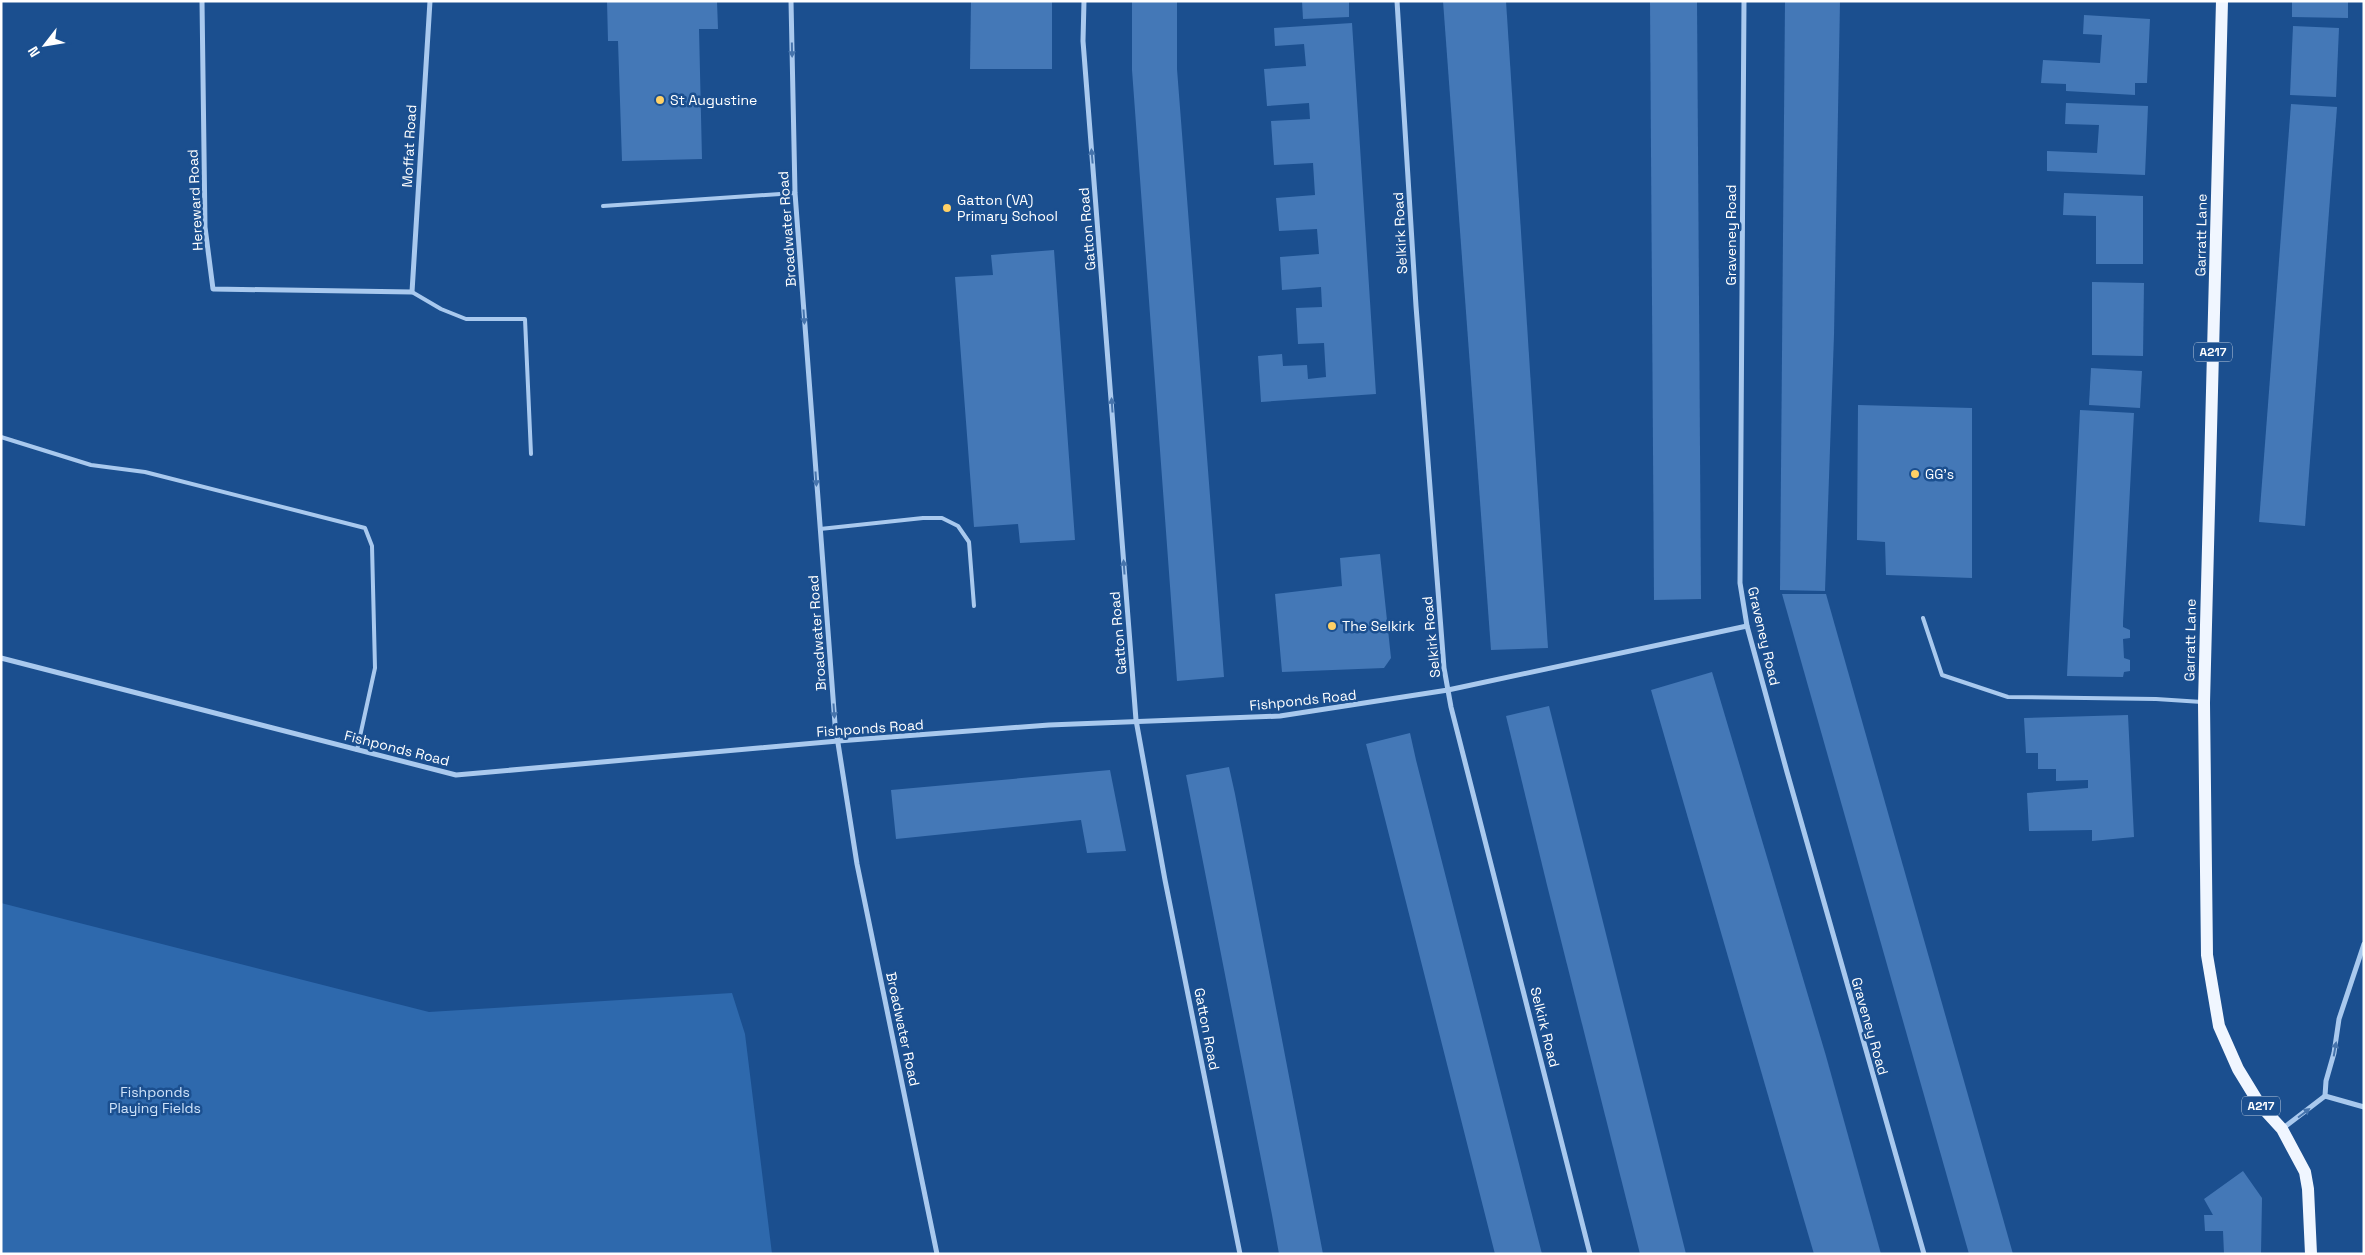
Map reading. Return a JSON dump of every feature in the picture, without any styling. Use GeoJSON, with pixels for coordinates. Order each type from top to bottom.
{"type":"FeatureCollection","features":[{"type":"Feature","properties":{"kind":"main road","name":"Garratt Lane"},"geometry":{"type":"LineString","coordinates":[[2222,1],[2204,703],[2207,955],[2219,1026],[2238,1069],[2260,1105],[2282,1129],[2305,1172],[2308,1189],[2311,1254]]}},
{"type":"Feature","properties":{"kind":"street","name":"Hereward Road"},"geometry":{"type":"LineString","coordinates":[[202,1],[205,227],[213,288],[412,292]]}},
{"type":"Feature","properties":{"kind":"street","name":"Moffat Road"},"geometry":{"type":"LineString","coordinates":[[412,292],[430,1]]}},
{"type":"Feature","properties":{"kind":"street","name":"Broadwater Road"},"geometry":{"type":"LineString","coordinates":[[791,1],[795,193],[838,741],[857,864],[937,1254]]}},
{"type":"Feature","properties":{"kind":"street","name":"Gatton Road"},"geometry":{"type":"LineString","coordinates":[[1084,1],[1083,41],[1136,720],[1165,880],[1240,1254]]}},
{"type":"Feature","properties":{"kind":"street","name":"Selkirk Road"},"geometry":{"type":"LineString","coordinates":[[1397,1],[1436,585],[1448,690],[1590,1254]]}},
{"type":"Feature","properties":{"kind":"street","name":"Graveney Road"},"geometry":{"type":"LineString","coordinates":[[1744,1],[1740,583],[1747,626],[1869,1066],[1924,1254]]}},
{"type":"Feature","properties":{"kind":"street","name":"Fishponds Road"},"geometry":{"type":"LineString","coordinates":[[1,658],[456,775],[838,741],[1136,720],[1280,716],[1448,690],[1747,626]]}},
{"type":"Feature","properties":{"kind":"street"},"geometry":{"type":"LineString","coordinates":[[2282,1129],[2325,1096],[2326,1081],[2334,1053],[2339,1020],[2364,944]]}},
{"type":"Feature","properties":{"kind":"street"},"geometry":{"type":"LineString","coordinates":[[2325,1096],[2364,1107]]}},
{"type":"Feature","properties":{"kind":"lane"},"geometry":{"type":"LineString","coordinates":[[603,206],[795,193]]}},
{"type":"Feature","properties":{"kind":"lane"},"geometry":{"type":"LineString","coordinates":[[412,292],[441,309],[466,319],[524,319],[531,454]]}},
{"type":"Feature","properties":{"kind":"lane"},"geometry":{"type":"LineString","coordinates":[[1,437],[91,465],[145,472],[365,528],[372,546],[375,668],[357,750]]}},
{"type":"Feature","properties":{"kind":"lane"},"geometry":{"type":"LineString","coordinates":[[820,529],[922,518],[942,518],[958,526],[968,542],[974,606]]}},
{"type":"Feature","properties":{"kind":"lane"},"geometry":{"type":"LineString","coordinates":[[1923,618],[1942,675],[2008,697],[2156,699],[2204,703]]}},
{"type":"Feature","properties":{"kind":"green space","name":"Fishponds Playing Fields"},"geometry":{"type":"Polygon","coordinates":[[[1,903],[429,1012],[732,993],[745,1034],[772,1254],[1,1254],[1,903]]]}},
{"type":"Feature","properties":{"kind":"building","name":"St Augustine"},"geometry":{"type":"Polygon","coordinates":[[[607,1],[717,1],[718,29],[699,29],[702,159],[622,161],[618,41],[608,41],[607,1]]]}},
{"type":"Feature","properties":{"kind":"building"},"geometry":{"type":"Polygon","coordinates":[[[971,1],[1052,1],[1052,69],[970,69],[971,1]]]}},
{"type":"Feature","properties":{"kind":"building"},"geometry":{"type":"Polygon","coordinates":[[[1132,1],[1177,1],[1177,69],[1224,677],[1177,681],[1132,70],[1132,1]]]}},
{"type":"Feature","properties":{"kind":"building"},"geometry":{"type":"Polygon","coordinates":[[[1302,1],[1349,1],[1349,17],[1303,19],[1302,1]]]}},
{"type":"Feature","properties":{"kind":"building"},"geometry":{"type":"Polygon","coordinates":[[[1443,1],[1506,1],[1548,648],[1491,650],[1443,1]]]}},
{"type":"Feature","properties":{"kind":"building"},"geometry":{"type":"Polygon","coordinates":[[[1650,1],[1697,1],[1701,599],[1654,600],[1650,1]]]}},
{"type":"Feature","properties":{"kind":"building"},"geometry":{"type":"Polygon","coordinates":[[[1785,1],[1840,1],[1834,335],[1825,591],[1780,590],[1785,1]]]}},
{"type":"Feature","properties":{"kind":"building"},"geometry":{"type":"Polygon","coordinates":[[[2292,1],[2348,1],[2348,18],[2292,17],[2292,1]]]}},
{"type":"Feature","properties":{"kind":"building"},"geometry":{"type":"Polygon","coordinates":[[[2084,15],[2150,19],[2147,83],[2135,83],[2135,95],[2066,91],[2066,84],[2041,83],[2043,60],[2100,63],[2102,35],[2083,34],[2084,15]]]}},
{"type":"Feature","properties":{"kind":"building"},"geometry":{"type":"Polygon","coordinates":[[[1352,23],[1376,394],[1261,402],[1258,356],[1282,354],[1283,366],[1307,365],[1308,379],[1326,377],[1324,343],[1298,344],[1296,308],[1322,307],[1321,287],[1282,290],[1280,257],[1319,254],[1317,229],[1279,231],[1276,198],[1315,195],[1313,163],[1274,165],[1271,121],[1310,119],[1309,103],[1267,106],[1264,69],[1306,66],[1304,44],[1275,46],[1274,28],[1352,23]]]}},
{"type":"Feature","properties":{"kind":"building"},"geometry":{"type":"Polygon","coordinates":[[[2293,26],[2339,28],[2336,97],[2290,95],[2293,26]]]}},
{"type":"Feature","properties":{"kind":"building"},"geometry":{"type":"Polygon","coordinates":[[[2066,103],[2148,106],[2145,175],[2047,171],[2047,151],[2097,153],[2099,125],[2065,124],[2066,103]]]}},
{"type":"Feature","properties":{"kind":"building"},"geometry":{"type":"Polygon","coordinates":[[[2291,104],[2337,107],[2305,526],[2259,522],[2291,104]]]}},
{"type":"Feature","properties":{"kind":"building"},"geometry":{"type":"Polygon","coordinates":[[[2064,193],[2143,196],[2143,264],[2096,264],[2096,216],[2063,215],[2064,193]]]}},
{"type":"Feature","properties":{"kind":"building"},"geometry":{"type":"Polygon","coordinates":[[[1054,250],[1075,540],[1020,543],[1018,524],[974,527],[955,277],[993,275],[991,255],[1054,250]]]}},
{"type":"Feature","properties":{"kind":"building"},"geometry":{"type":"Polygon","coordinates":[[[2092,282],[2144,283],[2143,356],[2092,355],[2092,282]]]}},
{"type":"Feature","properties":{"kind":"building"},"geometry":{"type":"Polygon","coordinates":[[[2091,368],[2142,371],[2140,408],[2089,405],[2091,368]]]}},
{"type":"Feature","properties":{"kind":"building","name":"GG's"},"geometry":{"type":"Polygon","coordinates":[[[1858,405],[1972,408],[1972,578],[1886,575],[1885,542],[1857,540],[1858,405]]]}},
{"type":"Feature","properties":{"kind":"building"},"geometry":{"type":"Polygon","coordinates":[[[2080,410],[2134,413],[2123,622],[2123,627],[2130,630],[2130,638],[2123,639],[2124,658],[2130,660],[2130,671],[2124,672],[2123,677],[2067,676],[2080,410]]]}},
{"type":"Feature","properties":{"kind":"building","name":"The Selkirk"},"geometry":{"type":"Polygon","coordinates":[[[1380,554],[1391,658],[1384,668],[1282,672],[1275,594],[1342,586],[1340,558],[1380,554]]]}},
{"type":"Feature","properties":{"kind":"building"},"geometry":{"type":"Polygon","coordinates":[[[1782,594],[1826,594],[2013,1254],[1969,1254],[1782,594]]]}},
{"type":"Feature","properties":{"kind":"building"},"geometry":{"type":"Polygon","coordinates":[[[1712,672],[1826,1056],[1881,1254],[1814,1254],[1804,1220],[1651,690],[1712,672]]]}},
{"type":"Feature","properties":{"kind":"building"},"geometry":{"type":"Polygon","coordinates":[[[1549,706],[1686,1254],[1640,1254],[1547,885],[1506,716],[1549,706]]]}},
{"type":"Feature","properties":{"kind":"building"},"geometry":{"type":"Polygon","coordinates":[[[2128,715],[2134,837],[2092,841],[2092,830],[2029,831],[2027,793],[2088,788],[2088,780],[2056,781],[2056,769],[2038,769],[2038,753],[2026,753],[2024,718],[2128,715]]]}},
{"type":"Feature","properties":{"kind":"building"},"geometry":{"type":"Polygon","coordinates":[[[1410,733],[1542,1254],[1495,1254],[1366,744],[1410,733]]]}},
{"type":"Feature","properties":{"kind":"building"},"geometry":{"type":"Polygon","coordinates":[[[1229,767],[1323,1254],[1279,1254],[1186,775],[1229,767]]]}},
{"type":"Feature","properties":{"kind":"building"},"geometry":{"type":"Polygon","coordinates":[[[1110,770],[1126,851],[1087,853],[1081,820],[896,839],[891,790],[1110,770]]]}},
{"type":"Feature","properties":{"kind":"building"},"geometry":{"type":"Polygon","coordinates":[[[2243,1171],[2262,1198],[2261,1254],[2224,1254],[2223,1231],[2205,1231],[2204,1215],[2213,1215],[2204,1199],[2243,1171]]]}},
{"type":"Feature","properties":{"kind":"place","name":"St Augustine"},"geometry":{"type":"Point","coordinates":[660,100]}},
{"type":"Feature","properties":{"kind":"place","name":"Gatton (VA) Primary School"},"geometry":{"type":"Point","coordinates":[947,208]}},
{"type":"Feature","properties":{"kind":"place","name":"GG's"},"geometry":{"type":"Point","coordinates":[1915,474]}},
{"type":"Feature","properties":{"kind":"place","name":"The Selkirk"},"geometry":{"type":"Point","coordinates":[1332,626]}}]}
